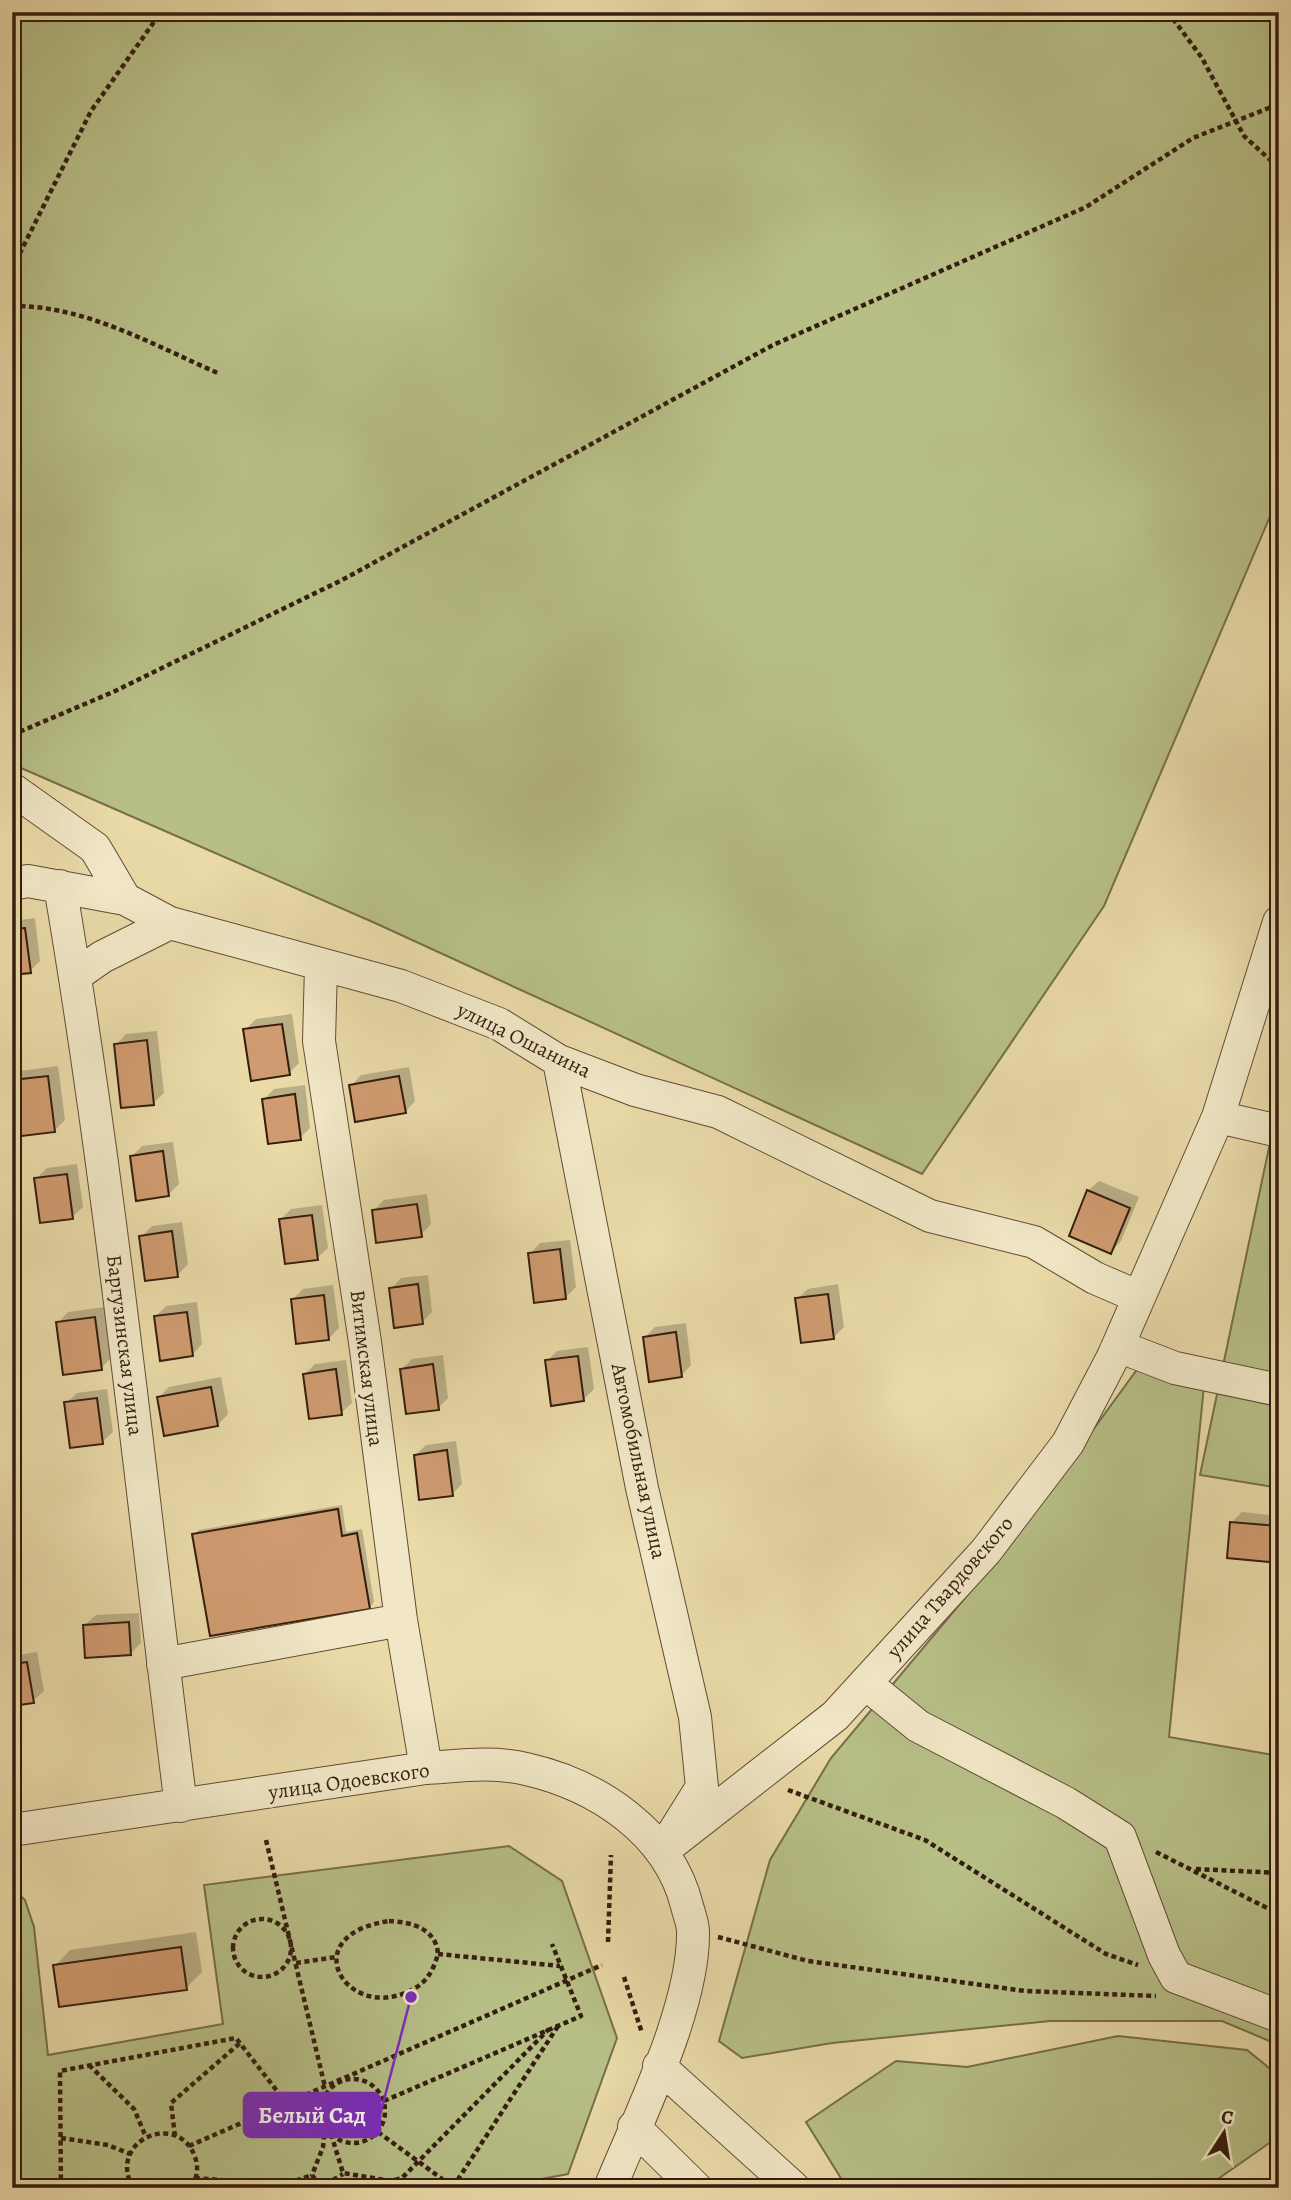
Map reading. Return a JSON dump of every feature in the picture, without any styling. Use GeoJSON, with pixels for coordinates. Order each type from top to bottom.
{"type":"FeatureCollection","features":[{"type":"Feature","properties":{"kind":"street"},"geometry":{"type":"LineString","coordinates":[[12,789],[95,848],[125,899]]}},
{"type":"Feature","properties":{"kind":"street"},"geometry":{"type":"LineString","coordinates":[[12,884],[28,881],[125,899]]}},
{"type":"Feature","properties":{"kind":"street","name":"Баргузинская улица"},"geometry":{"type":"LineString","coordinates":[[60,886],[75,976],[130,1379],[181,1806]]}},
{"type":"Feature","properties":{"kind":"street","name":"улица Ошанина"},"geometry":{"type":"LineString","coordinates":[[125,899],[170,923],[401,986],[499,1024],[559,1061],[635,1090],[718,1112],[930,1216],[1034,1242],[1095,1278],[1139,1297]]}},
{"type":"Feature","properties":{"kind":"street","name":"улица Твардовского"},"geometry":{"type":"LineString","coordinates":[[662,1851],[835,1716],[986,1551],[1068,1443],[1118,1346],[1218,1117],[1279,922]]}},
{"type":"Feature","properties":{"kind":"street"},"geometry":{"type":"LineString","coordinates":[[75,976],[102,957],[170,923]]}},
{"type":"Feature","properties":{"kind":"street","name":"Витимская улица"},"geometry":{"type":"LineString","coordinates":[[321,966],[318,1041],[365,1342],[401,1620],[426,1768]]}},
{"type":"Feature","properties":{"kind":"street","name":"Автомобильная улица"},"geometry":{"type":"LineString","coordinates":[[559,1061],[642,1488],[695,1717],[702,1787],[662,1851]]}},
{"type":"Feature","properties":{"kind":"street"},"geometry":{"type":"LineString","coordinates":[[1218,1117],[1279,1131]]}},
{"type":"Feature","properties":{"kind":"street"},"geometry":{"type":"LineString","coordinates":[[1118,1346],[1175,1368],[1279,1390]]}},
{"type":"Feature","properties":{"kind":"street"},"geometry":{"type":"LineString","coordinates":[[163,1664],[401,1620]]}},
{"type":"Feature","properties":{"kind":"street"},"geometry":{"type":"LineString","coordinates":[[865,1683],[918,1726],[1066,1803],[1120,1837],[1164,1955],[1168,1987],[1279,2016]]}},
{"type":"Feature","properties":{"kind":"street","name":"улица Одоевского"},"geometry":{"type":"LineString","coordinates":[[12,1830],[426,1768],[481,1764],[524,1768],[570,1781],[631,1818],[662,1851]]}},
{"type":"Feature","properties":{"kind":"street"},"geometry":{"type":"LineString","coordinates":[[600,2180],[634,2127],[652,2054],[682,2006],[693,1931],[681,1884],[662,1851]]}},
{"type":"Feature","properties":{"kind":"street"},"geometry":{"type":"LineString","coordinates":[[652,2054],[794,2188]]}},
{"type":"Feature","properties":{"kind":"street"},"geometry":{"type":"LineString","coordinates":[[634,2127],[696,2188]]}},
{"type":"Feature","properties":{"kind":"path"},"geometry":{"type":"LineString","coordinates":[[12,269],[91,111],[161,12]]}},
{"type":"Feature","properties":{"kind":"path"},"geometry":{"type":"LineString","coordinates":[[1168,12],[1202,58],[1244,136],[1279,167]]}},
{"type":"Feature","properties":{"kind":"path"},"geometry":{"type":"LineString","coordinates":[[12,736],[113,692],[342,580],[773,345],[1086,207],[1193,138],[1234,119],[1279,104]]}},
{"type":"Feature","properties":{"kind":"path"},"geometry":{"type":"LineString","coordinates":[[12,306],[30,306],[91,318],[220,374]]}},
{"type":"Feature","properties":{"kind":"path"},"geometry":{"type":"LineString","coordinates":[[758,1778],[925,1840],[1106,1954],[1168,1987]]}},
{"type":"Feature","properties":{"kind":"path"},"geometry":{"type":"LineString","coordinates":[[1120,1837],[1192,1868],[1279,1914]]}},
{"type":"Feature","properties":{"kind":"path"},"geometry":{"type":"LineString","coordinates":[[266,1840],[325,2087]]}},
{"type":"Feature","properties":{"kind":"path"},"geometry":{"type":"LineString","coordinates":[[608,1942],[611,1855]]}},
{"type":"Feature","properties":{"kind":"path"},"geometry":{"type":"LineString","coordinates":[[1192,1868],[1279,1873]]}},
{"type":"Feature","properties":{"kind":"path"},"geometry":{"type":"LineString","coordinates":[[263,1920],[280,1926],[291,1942],[288,1961],[274,1975],[265,1977],[247,1973],[239,1966],[233,1949],[239,1931],[254,1921],[263,1920]]}},
{"type":"Feature","properties":{"kind":"path"},"geometry":{"type":"LineString","coordinates":[[389,1921],[411,1924],[429,1932],[438,1954],[425,1982],[392,1998],[363,1993],[349,1986],[336,1966],[335,1957],[340,1943],[366,1927],[389,1921]]}},
{"type":"Feature","properties":{"kind":"path"},"geometry":{"type":"LineString","coordinates":[[693,1931],[821,1963],[1025,1991],[1168,1987]]}},
{"type":"Feature","properties":{"kind":"path"},"geometry":{"type":"LineString","coordinates":[[384,2101],[580,2016],[552,1944]]}},
{"type":"Feature","properties":{"kind":"path"},"geometry":{"type":"LineString","coordinates":[[438,1954],[560,1966]]}},
{"type":"Feature","properties":{"kind":"path"},"geometry":{"type":"LineString","coordinates":[[296,1963],[335,1957]]}},
{"type":"Feature","properties":{"kind":"path"},"geometry":{"type":"LineString","coordinates":[[189,2146],[602,1965]]}},
{"type":"Feature","properties":{"kind":"path"},"geometry":{"type":"LineString","coordinates":[[624,1977],[652,2054]]}},
{"type":"Feature","properties":{"kind":"path"},"geometry":{"type":"LineString","coordinates":[[378,2132],[453,2187],[558,2025]]}},
{"type":"Feature","properties":{"kind":"path"},"geometry":{"type":"LineString","coordinates":[[312,2175],[318,2183],[333,2180],[343,2174],[391,2181],[402,2178],[549,2029]]}},
{"type":"Feature","properties":{"kind":"path"},"geometry":{"type":"LineString","coordinates":[[61,2188],[60,2071],[236,2038],[287,2104]]}},
{"type":"Feature","properties":{"kind":"path"},"geometry":{"type":"LineString","coordinates":[[175,2136],[171,2103],[240,2043]]}},
{"type":"Feature","properties":{"kind":"path"},"geometry":{"type":"LineString","coordinates":[[89,2065],[134,2109],[146,2137]]}},
{"type":"Feature","properties":{"kind":"path"},"geometry":{"type":"LineString","coordinates":[[195,2178],[282,2187],[312,2175],[323,2147],[325,2125],[322,2105],[326,2095],[341,2080],[362,2081],[371,2085],[384,2101],[383,2122],[378,2132],[360,2143],[349,2143],[331,2134]]}},
{"type":"Feature","properties":{"kind":"path"},"geometry":{"type":"LineString","coordinates":[[325,2125],[331,2134],[343,2174]]}},
{"type":"Feature","properties":{"kind":"path"},"geometry":{"type":"LineString","coordinates":[[133,2188],[127,2169],[130,2154],[146,2137],[163,2133],[175,2136],[189,2146],[197,2161],[191,2188]]}},
{"type":"Feature","properties":{"kind":"path"},"geometry":{"type":"LineString","coordinates":[[61,2138],[108,2145],[130,2154]]}},
{"type":"Feature","properties":{"kind":"path"},"geometry":{"type":"LineString","coordinates":[[323,2147],[336,2154]]}},
{"type":"Feature","properties":{"kind":"path"},"geometry":{"type":"LineString","coordinates":[[537,2188],[542,2184],[584,2185],[600,2180]]}},
{"type":"Feature","properties":{"kind":"green space"},"geometry":{"type":"Polygon","coordinates":[[[12,12],[1279,12],[1279,450],[1274,507],[1104,906],[922,1174],[375,923],[12,764],[12,12]]]}},
{"type":"Feature","properties":{"kind":"green space"},"geometry":{"type":"Polygon","coordinates":[[[1279,1100],[1279,1488],[1200,1475],[1279,1100]]]}},
{"type":"Feature","properties":{"kind":"green space"},"geometry":{"type":"Polygon","coordinates":[[[1144,1360],[1204,1386],[1169,1737],[1279,1756],[1279,2045],[1222,2021],[1050,2021],[832,2043],[742,2058],[719,2041],[770,1860],[831,1758],[1006,1549],[1144,1360]]]}},
{"type":"Feature","properties":{"kind":"green space"},"geometry":{"type":"Polygon","coordinates":[[[509,1846],[562,1881],[617,2038],[568,2174],[536,2180],[524,2188],[12,2188],[12,1888],[25,1900],[34,1927],[48,2055],[223,2024],[204,1885],[509,1846]]]}},
{"type":"Feature","properties":{"kind":"green space"},"geometry":{"type":"Polygon","coordinates":[[[1118,2036],[1247,2050],[1279,2076],[1279,2132],[1275,2139],[1205,2188],[847,2188],[806,2122],[896,2061],[967,2067],[1118,2036]]]}},
{"type":"Feature","properties":{"kind":"building"},"geometry":{"type":"Polygon","coordinates":[[[25,928],[31,973],[12,975],[12,929],[25,928]]]}},
{"type":"Feature","properties":{"kind":"building"},"geometry":{"type":"Polygon","coordinates":[[[282,1024],[290,1075],[251,1081],[243,1029],[282,1024]]]}},
{"type":"Feature","properties":{"kind":"building"},"geometry":{"type":"Polygon","coordinates":[[[147,1040],[154,1105],[121,1108],[114,1044],[147,1040]]]}},
{"type":"Feature","properties":{"kind":"building"},"geometry":{"type":"Polygon","coordinates":[[[48,1076],[55,1132],[14,1137],[12,1080],[48,1076]]]}},
{"type":"Feature","properties":{"kind":"building"},"geometry":{"type":"Polygon","coordinates":[[[399,1076],[406,1113],[355,1122],[349,1085],[399,1076]]]}},
{"type":"Feature","properties":{"kind":"building"},"geometry":{"type":"Polygon","coordinates":[[[295,1094],[301,1140],[268,1144],[262,1099],[295,1094]]]}},
{"type":"Feature","properties":{"kind":"building"},"geometry":{"type":"Polygon","coordinates":[[[163,1151],[169,1196],[136,1201],[130,1156],[163,1151]]]}},
{"type":"Feature","properties":{"kind":"building"},"geometry":{"type":"Polygon","coordinates":[[[67,1174],[73,1219],[40,1223],[34,1178],[67,1174]]]}},
{"type":"Feature","properties":{"kind":"building"},"geometry":{"type":"Polygon","coordinates":[[[1087,1190],[1130,1208],[1111,1254],[1069,1236],[1087,1190]]]}},
{"type":"Feature","properties":{"kind":"building"},"geometry":{"type":"Polygon","coordinates":[[[417,1204],[422,1237],[376,1243],[372,1210],[417,1204]]]}},
{"type":"Feature","properties":{"kind":"building"},"geometry":{"type":"Polygon","coordinates":[[[312,1215],[318,1260],[285,1264],[279,1219],[312,1215]]]}},
{"type":"Feature","properties":{"kind":"building"},"geometry":{"type":"Polygon","coordinates":[[[172,1231],[178,1277],[145,1281],[139,1236],[172,1231]]]}},
{"type":"Feature","properties":{"kind":"building"},"geometry":{"type":"Polygon","coordinates":[[[560,1249],[566,1299],[534,1303],[528,1253],[560,1249]]]}},
{"type":"Feature","properties":{"kind":"building"},"geometry":{"type":"Polygon","coordinates":[[[418,1284],[423,1324],[394,1328],[389,1288],[418,1284]]]}},
{"type":"Feature","properties":{"kind":"building"},"geometry":{"type":"Polygon","coordinates":[[[828,1294],[834,1339],[801,1343],[795,1298],[828,1294]]]}},
{"type":"Feature","properties":{"kind":"building"},"geometry":{"type":"Polygon","coordinates":[[[324,1295],[329,1340],[296,1344],[291,1299],[324,1295]]]}},
{"type":"Feature","properties":{"kind":"building"},"geometry":{"type":"Polygon","coordinates":[[[187,1312],[193,1356],[160,1361],[154,1316],[187,1312]]]}},
{"type":"Feature","properties":{"kind":"building"},"geometry":{"type":"Polygon","coordinates":[[[95,1317],[102,1370],[63,1375],[56,1322],[95,1317]]]}},
{"type":"Feature","properties":{"kind":"building"},"geometry":{"type":"Polygon","coordinates":[[[676,1332],[682,1377],[649,1382],[643,1337],[676,1332]]]}},
{"type":"Feature","properties":{"kind":"building"},"geometry":{"type":"Polygon","coordinates":[[[578,1356],[584,1401],[551,1406],[545,1360],[578,1356]]]}},
{"type":"Feature","properties":{"kind":"building"},"geometry":{"type":"Polygon","coordinates":[[[433,1364],[439,1410],[406,1414],[400,1369],[433,1364]]]}},
{"type":"Feature","properties":{"kind":"building"},"geometry":{"type":"Polygon","coordinates":[[[336,1369],[342,1415],[309,1419],[303,1374],[336,1369]]]}},
{"type":"Feature","properties":{"kind":"building"},"geometry":{"type":"Polygon","coordinates":[[[211,1387],[218,1426],[164,1436],[157,1397],[211,1387]]]}},
{"type":"Feature","properties":{"kind":"building"},"geometry":{"type":"Polygon","coordinates":[[[97,1398],[103,1444],[70,1448],[64,1402],[97,1398]]]}},
{"type":"Feature","properties":{"kind":"building"},"geometry":{"type":"Polygon","coordinates":[[[447,1450],[453,1496],[419,1500],[414,1455],[447,1450]]]}},
{"type":"Feature","properties":{"kind":"building"},"geometry":{"type":"Polygon","coordinates":[[[338,1509],[342,1536],[357,1533],[370,1609],[210,1636],[192,1534],[338,1509]]]}},
{"type":"Feature","properties":{"kind":"building"},"geometry":{"type":"Polygon","coordinates":[[[1230,1522],[1279,1526],[1279,1563],[1227,1558],[1230,1522]]]}},
{"type":"Feature","properties":{"kind":"building"},"geometry":{"type":"Polygon","coordinates":[[[129,1622],[131,1655],[85,1658],[83,1625],[129,1622]]]}},
{"type":"Feature","properties":{"kind":"building"},"geometry":{"type":"Polygon","coordinates":[[[27,1662],[34,1703],[12,1706],[12,1664],[27,1662]]]}},
{"type":"Feature","properties":{"kind":"building"},"geometry":{"type":"Polygon","coordinates":[[[181,1947],[187,1990],[59,2007],[53,1965],[181,1947]]]}},
{"type":"Feature","properties":{"kind":"place","name":"Белый Сад"},"geometry":{"type":"Point","coordinates":[411,1997]}}]}
